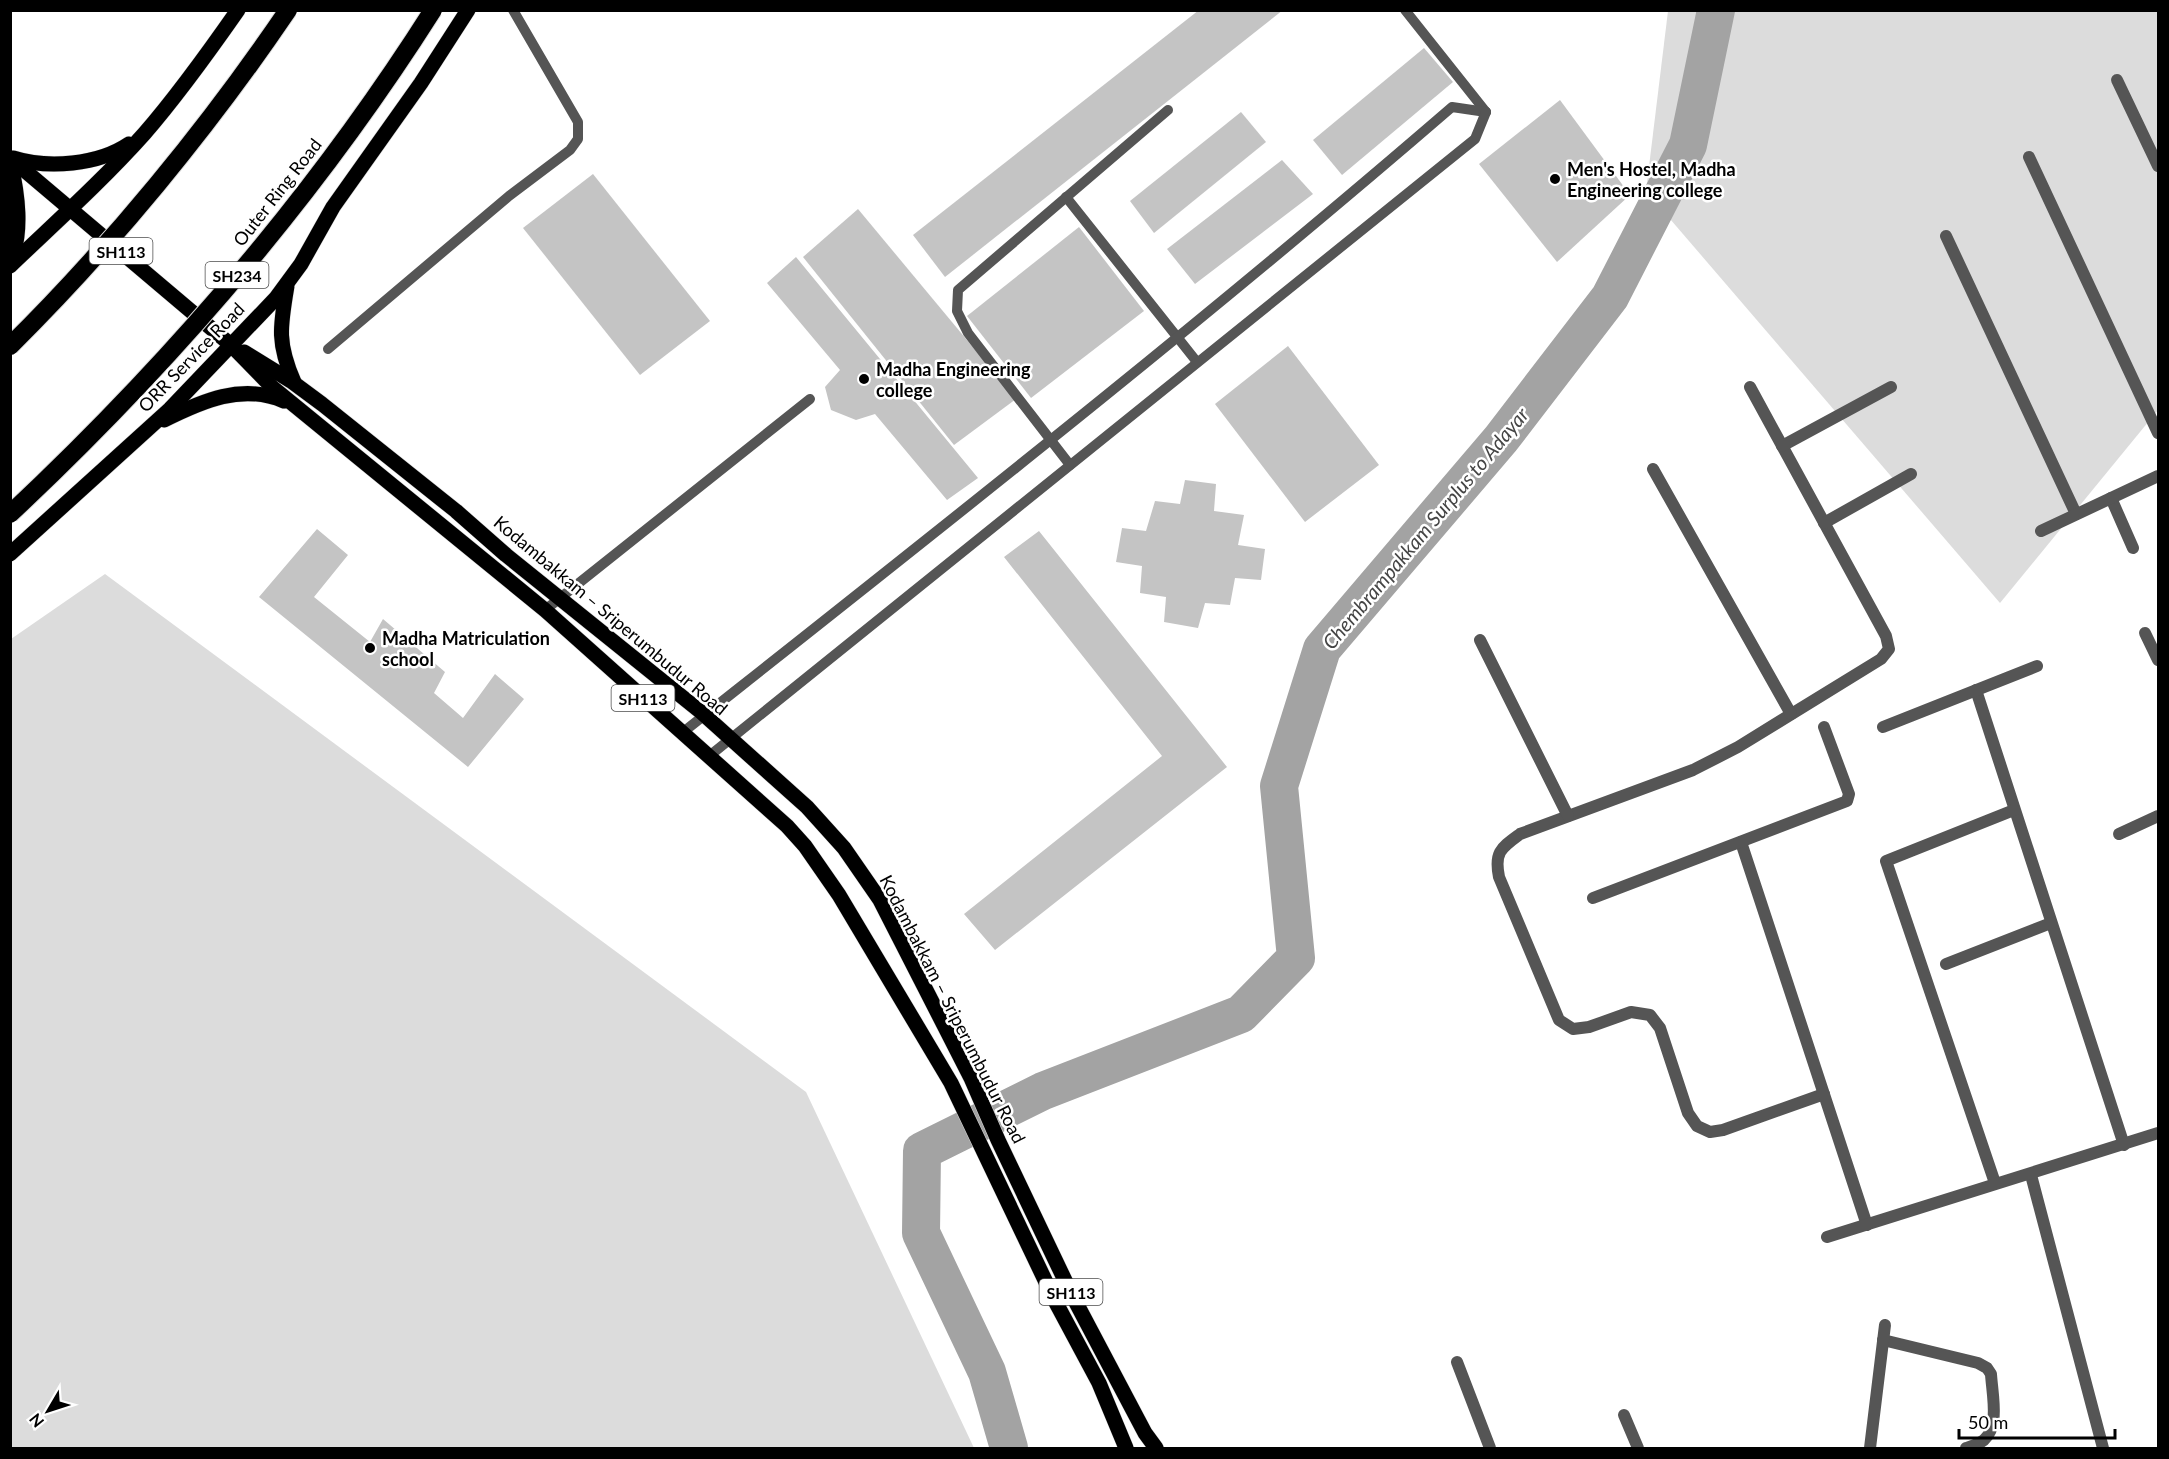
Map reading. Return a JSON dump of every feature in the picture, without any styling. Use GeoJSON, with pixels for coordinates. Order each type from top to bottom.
{"type":"FeatureCollection","features":[{"type":"Feature","properties":{"kind":"highway"},"geometry":{"type":"LineString","coordinates":[[10,346],[101,249],[187,147],[235,85],[288,10]]}},
{"type":"Feature","properties":{"kind":"highway","name":"Outer Ring Road"},"geometry":{"type":"LineString","coordinates":[[10,514],[88,441],[156,370],[257,253],[374,99],[433,10]]}},
{"type":"Feature","properties":{"kind":"main road"},"geometry":{"type":"LineString","coordinates":[[10,266],[71,209],[145,133],[188,81],[238,10]]}},
{"type":"Feature","properties":{"kind":"main road","name":"ORR Service Road"},"geometry":{"type":"LineString","coordinates":[[10,554],[151,427],[288,283],[333,207],[421,83],[468,10]]}},
{"type":"Feature","properties":{"kind":"main road"},"geometry":{"type":"LineString","coordinates":[[10,266],[18,237],[18,215],[16,187],[10,158],[27,163],[68,163],[97,158],[124,147],[145,133]]}},
{"type":"Feature","properties":{"kind":"main road","name":"Kodambakkam – Sriperumbudur Road"},"geometry":{"type":"LineString","coordinates":[[10,158],[231,345],[249,365],[295,406],[544,610],[787,826],[817,862],[854,919],[946,1074],[1054,1299],[1099,1383],[1126,1449]]}},
{"type":"Feature","properties":{"kind":"main road"},"geometry":{"type":"LineString","coordinates":[[288,283],[281,346],[284,360],[294,383]]}},
{"type":"Feature","properties":{"kind":"main road","name":"Kodambakkam – Sriperumbudur Road"},"geometry":{"type":"LineString","coordinates":[[231,345],[294,383],[456,511],[506,555],[704,715],[807,807],[844,848],[880,900],[983,1103],[1071,1293],[1145,1433],[1156,1449]]}},
{"type":"Feature","properties":{"kind":"main road"},"geometry":{"type":"LineString","coordinates":[[151,427],[205,400],[236,393],[257,393],[295,406]]}},
{"type":"Feature","properties":{"kind":"street"},"geometry":{"type":"LineString","coordinates":[[2117,80],[2157,161]]}},
{"type":"Feature","properties":{"kind":"street"},"geometry":{"type":"LineString","coordinates":[[2029,157],[2158,433]]}},
{"type":"Feature","properties":{"kind":"street"},"geometry":{"type":"LineString","coordinates":[[1946,236],[2076,514]]}},
{"type":"Feature","properties":{"kind":"street"},"geometry":{"type":"LineString","coordinates":[[1750,387],[1886,636],[1889,649],[1881,659],[1738,747],[1693,770],[1520,834],[1502,847],[1496,861],[1499,877],[1559,1020],[1573,1029],[1589,1027],[1631,1012],[1650,1015],[1660,1028],[1688,1113],[1697,1126],[1710,1132],[1723,1130],[1824,1094]]}},
{"type":"Feature","properties":{"kind":"street"},"geometry":{"type":"LineString","coordinates":[[1782,446],[1890,387]]}},
{"type":"Feature","properties":{"kind":"street"},"geometry":{"type":"LineString","coordinates":[[1653,469],[1791,714]]}},
{"type":"Feature","properties":{"kind":"street"},"geometry":{"type":"LineString","coordinates":[[1824,523],[1911,474]]}},
{"type":"Feature","properties":{"kind":"street"},"geometry":{"type":"LineString","coordinates":[[2041,531],[2158,476]]}},
{"type":"Feature","properties":{"kind":"street"},"geometry":{"type":"LineString","coordinates":[[2111,498],[2133,548]]}},
{"type":"Feature","properties":{"kind":"street"},"geometry":{"type":"LineString","coordinates":[[2145,633],[2158,660]]}},
{"type":"Feature","properties":{"kind":"street"},"geometry":{"type":"LineString","coordinates":[[1480,640],[1568,816]]}},
{"type":"Feature","properties":{"kind":"street"},"geometry":{"type":"LineString","coordinates":[[1883,727],[2037,666]]}},
{"type":"Feature","properties":{"kind":"street"},"geometry":{"type":"LineString","coordinates":[[1976,690],[2124,1145]]}},
{"type":"Feature","properties":{"kind":"street"},"geometry":{"type":"LineString","coordinates":[[1593,898],[1847,801],[1849,794],[1824,727]]}},
{"type":"Feature","properties":{"kind":"street"},"geometry":{"type":"LineString","coordinates":[[1995,1183],[1886,861],[2014,810]]}},
{"type":"Feature","properties":{"kind":"street"},"geometry":{"type":"LineString","coordinates":[[2119,834],[2158,816]]}},
{"type":"Feature","properties":{"kind":"street"},"geometry":{"type":"LineString","coordinates":[[1741,842],[1867,1225]]}},
{"type":"Feature","properties":{"kind":"street"},"geometry":{"type":"LineString","coordinates":[[1946,964],[2051,923]]}},
{"type":"Feature","properties":{"kind":"street"},"geometry":{"type":"LineString","coordinates":[[1827,1237],[1995,1183],[2031,1175],[2158,1133]]}},
{"type":"Feature","properties":{"kind":"street"},"geometry":{"type":"LineString","coordinates":[[2031,1175],[2103,1449]]}},
{"type":"Feature","properties":{"kind":"street"},"geometry":{"type":"LineString","coordinates":[[1870,1449],[1885,1325]]}},
{"type":"Feature","properties":{"kind":"street"},"geometry":{"type":"LineString","coordinates":[[1883,1340],[1978,1363],[1987,1368],[1991,1374],[1993,1423],[1983,1441],[1966,1449]]}},
{"type":"Feature","properties":{"kind":"street"},"geometry":{"type":"LineString","coordinates":[[1457,1362],[1490,1449]]}},
{"type":"Feature","properties":{"kind":"street"},"geometry":{"type":"LineString","coordinates":[[1624,1415],[1638,1449]]}},
{"type":"Feature","properties":{"kind":"lane"},"geometry":{"type":"LineString","coordinates":[[328,349],[509,195],[570,150],[578,140],[578,122],[513,10]]}},
{"type":"Feature","properties":{"kind":"lane"},"geometry":{"type":"LineString","coordinates":[[1405,10],[1486,112]]}},
{"type":"Feature","properties":{"kind":"lane"},"geometry":{"type":"LineString","coordinates":[[682,733],[1334,209],[1452,106],[1486,112]]}},
{"type":"Feature","properties":{"kind":"lane"},"geometry":{"type":"LineString","coordinates":[[1070,465],[968,333],[957,311],[958,290],[1168,110]]}},
{"type":"Feature","properties":{"kind":"lane"},"geometry":{"type":"LineString","coordinates":[[708,757],[1475,139],[1486,112]]}},
{"type":"Feature","properties":{"kind":"lane"},"geometry":{"type":"LineString","coordinates":[[1066,197],[1197,362]]}},
{"type":"Feature","properties":{"kind":"lane"},"geometry":{"type":"LineString","coordinates":[[544,610],[810,399]]}},
{"type":"Feature","properties":{"kind":"shaded area"},"geometry":{"type":"Polygon","coordinates":[[[1668,11],[2158,11],[2158,410],[2000,603],[1646,191],[1668,11]]]}},
{"type":"Feature","properties":{"kind":"shaded area"},"geometry":{"type":"Polygon","coordinates":[[[105,574],[806,1092],[974,1448],[11,1448],[11,639],[105,574]]]}},
{"type":"Feature","properties":{"kind":"building"},"geometry":{"type":"Polygon","coordinates":[[[1199,10],[1283,10],[945,277],[913,235],[1199,10]]]}},
{"type":"Feature","properties":{"kind":"building"},"geometry":{"type":"Polygon","coordinates":[[[1424,48],[1453,82],[1342,175],[1313,140],[1424,48]]]}},
{"type":"Feature","properties":{"kind":"building","name":"Men's Hostel, Madha Engineering college"},"geometry":{"type":"Polygon","coordinates":[[[1560,100],[1630,195],[1557,262],[1479,164],[1560,100]]]}},
{"type":"Feature","properties":{"kind":"building"},"geometry":{"type":"Polygon","coordinates":[[[1241,112],[1266,142],[1154,233],[1130,201],[1241,112]]]}},
{"type":"Feature","properties":{"kind":"building"},"geometry":{"type":"Polygon","coordinates":[[[1282,160],[1313,194],[1195,284],[1167,249],[1282,160]]]}},
{"type":"Feature","properties":{"kind":"building"},"geometry":{"type":"Polygon","coordinates":[[[593,174],[710,321],[640,375],[523,228],[593,174]]]}},
{"type":"Feature","properties":{"kind":"building"},"geometry":{"type":"Polygon","coordinates":[[[858,209],[1016,399],[954,445],[803,257],[858,209]]]}},
{"type":"Feature","properties":{"kind":"building"},"geometry":{"type":"Polygon","coordinates":[[[1079,227],[1144,311],[1031,398],[967,316],[1079,227]]]}},
{"type":"Feature","properties":{"kind":"building","name":"Madha Engineering college"},"geometry":{"type":"Polygon","coordinates":[[[796,257],[978,478],[947,500],[875,414],[856,420],[831,410],[825,387],[840,370],[767,283],[796,257]]]}},
{"type":"Feature","properties":{"kind":"building"},"geometry":{"type":"Polygon","coordinates":[[[1288,346],[1379,465],[1305,522],[1215,404],[1288,346]]]}},
{"type":"Feature","properties":{"kind":"building"},"geometry":{"type":"Polygon","coordinates":[[[1185,480],[1216,484],[1214,511],[1244,515],[1238,545],[1265,549],[1261,580],[1235,578],[1230,605],[1205,603],[1198,628],[1164,622],[1166,597],[1140,593],[1142,566],[1116,562],[1122,528],[1146,531],[1155,501],[1180,504],[1185,480]]]}},
{"type":"Feature","properties":{"kind":"building","name":"Madha Matriculation school"},"geometry":{"type":"Polygon","coordinates":[[[317,529],[348,555],[314,597],[370,642],[383,619],[445,672],[434,693],[463,718],[495,674],[524,699],[468,767],[259,597],[317,529]]]}},
{"type":"Feature","properties":{"kind":"building"},"geometry":{"type":"Polygon","coordinates":[[[1039,531],[1227,767],[995,950],[964,914],[1162,756],[1004,557],[1039,531]]]}},
{"type":"Feature","properties":{"kind":"waterway","name":"Chembrampakkam Surplus to Adayar"},"geometry":{"type":"LineString","coordinates":[[1009,1448],[987,1372],[921,1233],[922,1151],[1043,1091],[1241,1014],[1296,958],[1279,786],[1322,649],[1501,439],[1610,297],[1688,145],[1716,10]]}},
{"type":"Feature","properties":{"kind":"place","name":"Men's Hostel, Madha Engineering college"},"geometry":{"type":"Point","coordinates":[1555,179]}},
{"type":"Feature","properties":{"kind":"place","name":"Madha Engineering college"},"geometry":{"type":"Point","coordinates":[864,379]}},
{"type":"Feature","properties":{"kind":"place","name":"Madha Matriculation school"},"geometry":{"type":"Point","coordinates":[370,648]}}]}
